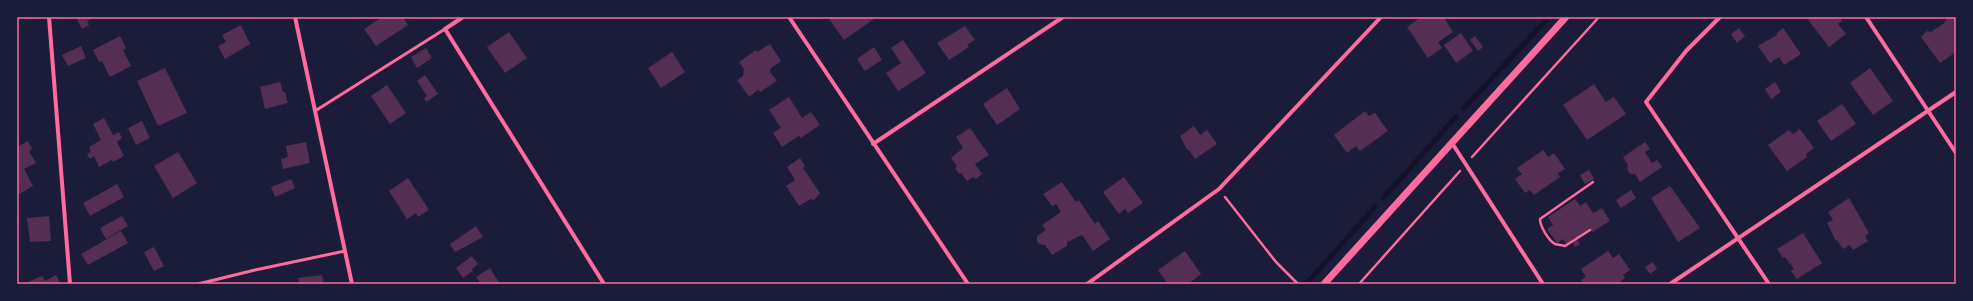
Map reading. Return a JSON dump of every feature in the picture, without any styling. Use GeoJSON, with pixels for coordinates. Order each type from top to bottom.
{"type":"FeatureCollection","features":[{"type":"Feature","properties":{"kind":"street"},"geometry":{"type":"LineString","coordinates":[[49,17],[70,284]]}},
{"type":"Feature","properties":{"kind":"street"},"geometry":{"type":"LineString","coordinates":[[295,17],[352,284]]}},
{"type":"Feature","properties":{"kind":"street"},"geometry":{"type":"LineString","coordinates":[[463,17],[444,29],[604,284]]}},
{"type":"Feature","properties":{"kind":"street"},"geometry":{"type":"LineString","coordinates":[[789,17],[968,284]]}},
{"type":"Feature","properties":{"kind":"street"},"geometry":{"type":"LineString","coordinates":[[873,144],[1063,17]]}},
{"type":"Feature","properties":{"kind":"street"},"geometry":{"type":"LineString","coordinates":[[1087,284],[1219,189],[1381,17]]}},
{"type":"Feature","properties":{"kind":"street"},"geometry":{"type":"LineString","coordinates":[[1324,284],[1566,17]]}},
{"type":"Feature","properties":{"kind":"street"},"geometry":{"type":"LineString","coordinates":[[1720,17],[1686,51],[1646,102],[1769,284]]}},
{"type":"Feature","properties":{"kind":"street"},"geometry":{"type":"LineString","coordinates":[[1866,17],[1956,153]]}},
{"type":"Feature","properties":{"kind":"street"},"geometry":{"type":"LineString","coordinates":[[1670,284],[1928,109],[1956,92]]}},
{"type":"Feature","properties":{"kind":"street"},"geometry":{"type":"LineString","coordinates":[[1452,142],[1542,284]]}},
{"type":"Feature","properties":{"kind":"lane"},"geometry":{"type":"LineString","coordinates":[[315,111],[444,29]]}},
{"type":"Feature","properties":{"kind":"lane"},"geometry":{"type":"LineString","coordinates":[[198,284],[345,251]]}},
{"type":"Feature","properties":{"kind":"path"},"geometry":{"type":"LineString","coordinates":[[1359,284],[1599,17]]}},
{"type":"Feature","properties":{"kind":"path"},"geometry":{"type":"LineString","coordinates":[[1590,230],[1565,246],[1556,244],[1550,239],[1540,223],[1540,219],[1593,182]]}},
{"type":"Feature","properties":{"kind":"path"},"geometry":{"type":"LineString","coordinates":[[1219,189],[1276,262],[1298,284]]}},
{"type":"Feature","properties":{"kind":"building"},"geometry":{"type":"Polygon","coordinates":[[[76,17],[95,17],[87,21],[89,25],[82,29],[76,17]]]}},
{"type":"Feature","properties":{"kind":"building"},"geometry":{"type":"Polygon","coordinates":[[[382,17],[403,17],[408,25],[376,46],[364,29],[382,17]]]}},
{"type":"Feature","properties":{"kind":"building"},"geometry":{"type":"Polygon","coordinates":[[[831,17],[872,17],[874,19],[844,40],[829,19],[831,17]]]}},
{"type":"Feature","properties":{"kind":"building"},"geometry":{"type":"Polygon","coordinates":[[[1421,17],[1444,17],[1453,32],[1438,42],[1442,48],[1428,58],[1407,27],[1421,17]]]}},
{"type":"Feature","properties":{"kind":"building"},"geometry":{"type":"Polygon","coordinates":[[[1806,17],[1839,17],[1842,21],[1838,24],[1846,34],[1829,47],[1806,17]]]}},
{"type":"Feature","properties":{"kind":"building"},"geometry":{"type":"Polygon","coordinates":[[[1948,17],[1954,17],[1956,20],[1956,52],[1940,63],[1921,37],[1927,31],[1931,32],[1944,23],[1948,17]]]}},
{"type":"Feature","properties":{"kind":"building"},"geometry":{"type":"Polygon","coordinates":[[[241,25],[250,44],[225,59],[218,46],[226,42],[222,35],[241,25]]]}},
{"type":"Feature","properties":{"kind":"building"},"geometry":{"type":"Polygon","coordinates":[[[965,26],[975,40],[967,45],[969,47],[949,60],[937,43],[965,26]]]}},
{"type":"Feature","properties":{"kind":"building"},"geometry":{"type":"Polygon","coordinates":[[[1739,28],[1745,36],[1737,43],[1731,34],[1739,28]]]}},
{"type":"Feature","properties":{"kind":"building"},"geometry":{"type":"Polygon","coordinates":[[[1783,28],[1801,54],[1784,65],[1779,57],[1770,63],[1758,46],[1777,35],[1776,34],[1783,28]]]}},
{"type":"Feature","properties":{"kind":"building"},"geometry":{"type":"Polygon","coordinates":[[[509,32],[527,58],[505,73],[487,47],[509,32]]]}},
{"type":"Feature","properties":{"kind":"building"},"geometry":{"type":"Polygon","coordinates":[[[1461,33],[1473,51],[1456,63],[1444,45],[1461,33]]]}},
{"type":"Feature","properties":{"kind":"building"},"geometry":{"type":"Polygon","coordinates":[[[120,36],[126,48],[123,50],[131,66],[110,77],[102,61],[99,62],[93,50],[120,36]]]}},
{"type":"Feature","properties":{"kind":"building"},"geometry":{"type":"Polygon","coordinates":[[[1475,36],[1483,47],[1478,51],[1470,40],[1475,36]]]}},
{"type":"Feature","properties":{"kind":"building"},"geometry":{"type":"Polygon","coordinates":[[[903,40],[926,73],[898,91],[886,73],[901,63],[891,48],[903,40]]]}},
{"type":"Feature","properties":{"kind":"building"},"geometry":{"type":"Polygon","coordinates":[[[770,44],[781,61],[771,68],[770,72],[777,81],[760,92],[758,90],[749,97],[737,80],[743,76],[744,69],[739,62],[756,50],[757,52],[770,44]]]}},
{"type":"Feature","properties":{"kind":"building"},"geometry":{"type":"Polygon","coordinates":[[[81,46],[86,58],[68,66],[62,55],[81,46]]]}},
{"type":"Feature","properties":{"kind":"building"},"geometry":{"type":"Polygon","coordinates":[[[874,47],[882,60],[865,71],[857,59],[874,47]]]}},
{"type":"Feature","properties":{"kind":"building"},"geometry":{"type":"Polygon","coordinates":[[[426,48],[432,58],[417,68],[411,57],[426,48]]]}},
{"type":"Feature","properties":{"kind":"building"},"geometry":{"type":"Polygon","coordinates":[[[672,52],[685,72],[661,88],[648,68],[672,52]]]}},
{"type":"Feature","properties":{"kind":"building"},"geometry":{"type":"Polygon","coordinates":[[[165,68],[187,113],[158,126],[137,81],[165,68]]]}},
{"type":"Feature","properties":{"kind":"building"},"geometry":{"type":"Polygon","coordinates":[[[1870,68],[1893,101],[1873,115],[1850,83],[1870,68]]]}},
{"type":"Feature","properties":{"kind":"building"},"geometry":{"type":"Polygon","coordinates":[[[425,75],[438,94],[426,102],[424,98],[427,96],[417,81],[425,75]]]}},
{"type":"Feature","properties":{"kind":"building"},"geometry":{"type":"Polygon","coordinates":[[[280,82],[288,103],[265,109],[260,87],[280,82]]]}},
{"type":"Feature","properties":{"kind":"building"},"geometry":{"type":"Polygon","coordinates":[[[1775,82],[1781,92],[1771,99],[1765,89],[1775,82]]]}},
{"type":"Feature","properties":{"kind":"building"},"geometry":{"type":"Polygon","coordinates":[[[1594,84],[1606,102],[1614,97],[1626,114],[1587,140],[1563,105],[1594,84]]]}},
{"type":"Feature","properties":{"kind":"building"},"geometry":{"type":"Polygon","coordinates":[[[387,85],[406,113],[390,124],[371,96],[387,85]]]}},
{"type":"Feature","properties":{"kind":"building"},"geometry":{"type":"Polygon","coordinates":[[[1007,88],[1020,109],[997,125],[983,104],[1007,88]]]}},
{"type":"Feature","properties":{"kind":"building"},"geometry":{"type":"Polygon","coordinates":[[[789,97],[802,118],[811,112],[820,125],[801,138],[799,136],[782,147],[773,133],[781,128],[769,110],[789,97]]]}},
{"type":"Feature","properties":{"kind":"building"},"geometry":{"type":"Polygon","coordinates":[[[1842,104],[1856,124],[1831,141],[1817,121],[1842,104]]]}},
{"type":"Feature","properties":{"kind":"building"},"geometry":{"type":"Polygon","coordinates":[[[1365,111],[1369,116],[1375,113],[1388,131],[1360,151],[1356,146],[1347,153],[1334,135],[1365,111]]]}},
{"type":"Feature","properties":{"kind":"building"},"geometry":{"type":"Polygon","coordinates":[[[104,118],[113,135],[119,132],[122,138],[117,142],[124,156],[99,167],[94,156],[90,159],[87,154],[91,152],[89,147],[101,140],[93,124],[104,118]]]}},
{"type":"Feature","properties":{"kind":"building"},"geometry":{"type":"Polygon","coordinates":[[[142,121],[150,138],[136,145],[128,128],[142,121]]]}},
{"type":"Feature","properties":{"kind":"building"},"geometry":{"type":"Polygon","coordinates":[[[1194,126],[1200,135],[1207,130],[1217,144],[1195,159],[1189,150],[1188,151],[1180,136],[1194,126]]]}},
{"type":"Feature","properties":{"kind":"building"},"geometry":{"type":"Polygon","coordinates":[[[970,128],[989,155],[975,164],[982,174],[976,179],[974,177],[967,181],[961,173],[959,174],[955,168],[957,166],[951,158],[963,148],[956,137],[970,128]]]}},
{"type":"Feature","properties":{"kind":"building"},"geometry":{"type":"Polygon","coordinates":[[[1800,129],[1814,148],[1806,154],[1807,157],[1787,171],[1768,145],[1789,130],[1793,134],[1800,129]]]}},
{"type":"Feature","properties":{"kind":"building"},"geometry":{"type":"Polygon","coordinates":[[[28,141],[32,149],[29,151],[36,163],[24,169],[33,186],[19,194],[17,190],[17,147],[28,141]]]}},
{"type":"Feature","properties":{"kind":"building"},"geometry":{"type":"Polygon","coordinates":[[[306,142],[310,163],[283,169],[281,159],[288,157],[286,146],[306,142]]]}},
{"type":"Feature","properties":{"kind":"building"},"geometry":{"type":"Polygon","coordinates":[[[1645,142],[1650,149],[1645,152],[1652,163],[1657,160],[1662,167],[1640,182],[1635,174],[1630,174],[1627,169],[1628,165],[1623,157],[1645,142]]]}},
{"type":"Feature","properties":{"kind":"building"},"geometry":{"type":"Polygon","coordinates":[[[1543,150],[1548,157],[1554,153],[1565,169],[1558,173],[1560,177],[1534,195],[1530,190],[1525,193],[1515,179],[1522,174],[1517,168],[1543,150]]]}},
{"type":"Feature","properties":{"kind":"building"},"geometry":{"type":"Polygon","coordinates":[[[178,152],[197,183],[173,198],[154,166],[178,152]]]}},
{"type":"Feature","properties":{"kind":"building"},"geometry":{"type":"Polygon","coordinates":[[[800,158],[805,166],[803,168],[820,193],[814,200],[811,199],[799,206],[786,186],[795,180],[787,167],[800,158]]]}},
{"type":"Feature","properties":{"kind":"building"},"geometry":{"type":"Polygon","coordinates":[[[1589,170],[1594,179],[1585,184],[1580,175],[1589,170]]]}},
{"type":"Feature","properties":{"kind":"building"},"geometry":{"type":"Polygon","coordinates":[[[1124,177],[1143,203],[1128,213],[1125,209],[1119,214],[1103,192],[1124,177]]]}},
{"type":"Feature","properties":{"kind":"building"},"geometry":{"type":"Polygon","coordinates":[[[408,178],[429,210],[418,217],[416,213],[407,219],[389,191],[408,178]]]}},
{"type":"Feature","properties":{"kind":"building"},"geometry":{"type":"Polygon","coordinates":[[[291,179],[295,188],[275,197],[271,187],[291,179]]]}},
{"type":"Feature","properties":{"kind":"building"},"geometry":{"type":"Polygon","coordinates":[[[1062,182],[1076,202],[1079,200],[1095,224],[1098,221],[1110,239],[1093,251],[1082,235],[1067,242],[1067,246],[1052,255],[1045,245],[1039,244],[1037,241],[1037,236],[1046,230],[1042,225],[1061,212],[1056,204],[1052,206],[1043,194],[1062,182]]]}},
{"type":"Feature","properties":{"kind":"building"},"geometry":{"type":"Polygon","coordinates":[[[117,184],[124,197],[90,216],[83,203],[117,184]]]}},
{"type":"Feature","properties":{"kind":"building"},"geometry":{"type":"Polygon","coordinates":[[[1670,186],[1700,228],[1678,242],[1651,198],[1670,186]]]}},
{"type":"Feature","properties":{"kind":"building"},"geometry":{"type":"Polygon","coordinates":[[[1631,190],[1636,198],[1621,208],[1616,200],[1631,190]]]}},
{"type":"Feature","properties":{"kind":"building"},"geometry":{"type":"Polygon","coordinates":[[[1849,198],[1869,233],[1865,236],[1868,241],[1853,250],[1850,245],[1843,249],[1837,240],[1836,241],[1827,223],[1833,220],[1828,212],[1849,198]]]}},
{"type":"Feature","properties":{"kind":"building"},"geometry":{"type":"Polygon","coordinates":[[[1575,199],[1580,206],[1586,202],[1593,213],[1602,208],[1610,221],[1592,232],[1590,229],[1566,244],[1563,239],[1557,243],[1547,229],[1553,225],[1548,217],[1575,199]]]}},
{"type":"Feature","properties":{"kind":"building"},"geometry":{"type":"Polygon","coordinates":[[[49,216],[51,241],[30,242],[27,218],[49,216]]]}},
{"type":"Feature","properties":{"kind":"building"},"geometry":{"type":"Polygon","coordinates":[[[122,216],[128,226],[106,239],[100,228],[122,216]]]}},
{"type":"Feature","properties":{"kind":"building"},"geometry":{"type":"Polygon","coordinates":[[[476,226],[483,237],[455,252],[450,244],[476,226]]]}},
{"type":"Feature","properties":{"kind":"building"},"geometry":{"type":"Polygon","coordinates":[[[121,231],[128,243],[88,265],[81,254],[121,231]]]}},
{"type":"Feature","properties":{"kind":"building"},"geometry":{"type":"Polygon","coordinates":[[[1803,233],[1822,263],[1797,279],[1791,271],[1794,269],[1790,263],[1788,264],[1789,262],[1785,257],[1783,258],[1777,249],[1803,233]]]}},
{"type":"Feature","properties":{"kind":"building"},"geometry":{"type":"Polygon","coordinates":[[[1577,240],[1580,244],[1575,247],[1573,243],[1577,240]]]}},
{"type":"Feature","properties":{"kind":"building"},"geometry":{"type":"Polygon","coordinates":[[[154,247],[164,266],[154,271],[144,252],[154,247]]]}},
{"type":"Feature","properties":{"kind":"building"},"geometry":{"type":"Polygon","coordinates":[[[1185,251],[1201,274],[1188,284],[1168,284],[1158,270],[1185,251]]]}},
{"type":"Feature","properties":{"kind":"building"},"geometry":{"type":"Polygon","coordinates":[[[1608,251],[1613,258],[1619,254],[1630,270],[1623,275],[1625,278],[1617,284],[1584,284],[1581,280],[1586,277],[1581,269],[1608,251]]]}},
{"type":"Feature","properties":{"kind":"building"},"geometry":{"type":"Polygon","coordinates":[[[472,256],[478,264],[472,269],[473,271],[463,278],[456,268],[472,256]]]}},
{"type":"Feature","properties":{"kind":"building"},"geometry":{"type":"Polygon","coordinates":[[[1653,262],[1657,269],[1650,274],[1645,267],[1653,262]]]}},
{"type":"Feature","properties":{"kind":"building"},"geometry":{"type":"Polygon","coordinates":[[[490,268],[500,284],[481,284],[476,277],[490,268]]]}},
{"type":"Feature","properties":{"kind":"building"},"geometry":{"type":"Polygon","coordinates":[[[56,275],[60,284],[24,284],[42,276],[45,281],[56,275]]]}},
{"type":"Feature","properties":{"kind":"building"},"geometry":{"type":"Polygon","coordinates":[[[322,275],[324,284],[299,284],[298,278],[322,275]]]}},
{"type":"Feature","properties":{"kind":"waterway"},"geometry":{"type":"LineString","coordinates":[[1464,108],[1549,17]]}},
{"type":"Feature","properties":{"kind":"waterway"},"geometry":{"type":"LineString","coordinates":[[1383,198],[1456,117]]}},
{"type":"Feature","properties":{"kind":"waterway"},"geometry":{"type":"LineString","coordinates":[[1307,283],[1375,207]]}}]}
